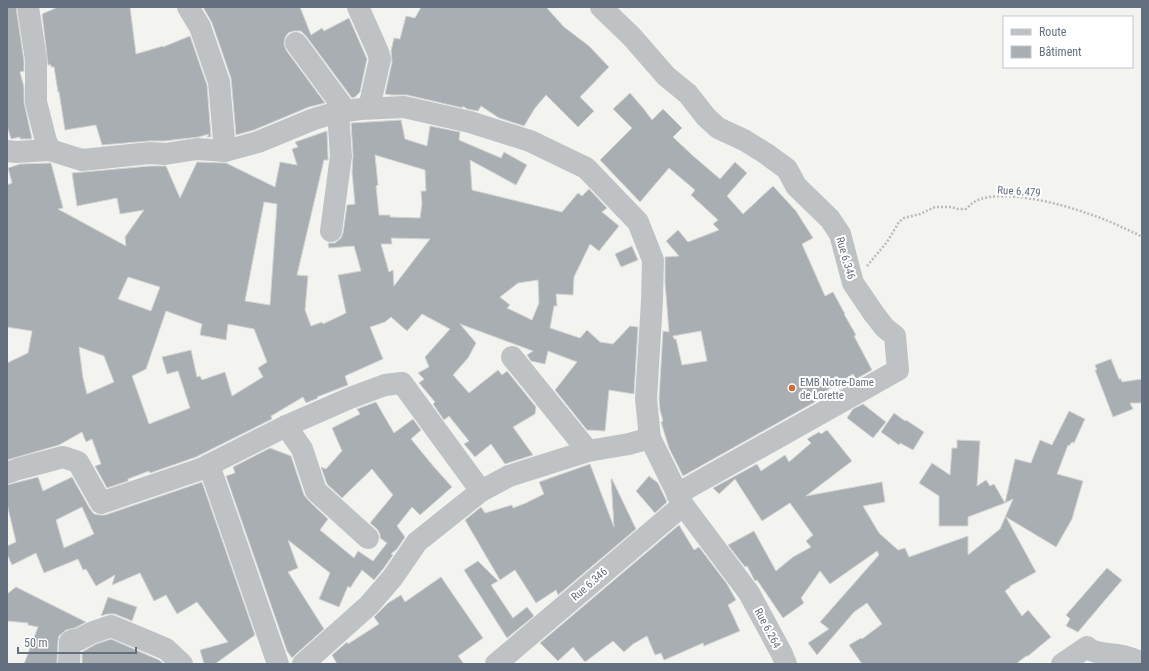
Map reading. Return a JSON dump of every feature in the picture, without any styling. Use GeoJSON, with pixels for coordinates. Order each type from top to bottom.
{"type":"FeatureCollection","features":[{"type":"Feature","properties":{"kind":"street"},"geometry":{"type":"LineString","coordinates":[[7,150],[16,152],[50,150],[46,141],[36,102],[36,60],[28,7]]}},
{"type":"Feature","properties":{"kind":"street"},"geometry":{"type":"LineString","coordinates":[[188,7],[200,27],[219,82],[225,151]]}},
{"type":"Feature","properties":{"kind":"street"},"geometry":{"type":"LineString","coordinates":[[358,7],[380,59],[369,108]]}},
{"type":"Feature","properties":{"kind":"street","name":"Rue 6.346"},"geometry":{"type":"LineString","coordinates":[[496,664],[680,499],[898,370],[895,336],[885,328],[852,282],[840,234],[830,219],[796,186],[788,169],[744,140],[718,128],[706,117],[688,94],[666,76],[632,37],[601,7]]}},
{"type":"Feature","properties":{"kind":"street"},"geometry":{"type":"LineString","coordinates":[[296,43],[342,111],[341,156],[331,231]]}},
{"type":"Feature","properties":{"kind":"street","name":"Rue 6.264"},"geometry":{"type":"LineString","coordinates":[[50,150],[82,160],[150,153],[165,154],[197,149],[225,151],[258,142],[314,119],[342,111],[369,108],[404,107],[470,122],[530,141],[586,168],[638,222],[653,260],[646,399],[650,438],[680,499],[749,593],[786,664]]}},
{"type":"Feature","properties":{"kind":"street"},"geometry":{"type":"LineString","coordinates":[[512,357],[588,451]]}},
{"type":"Feature","properties":{"kind":"street"},"geometry":{"type":"LineString","coordinates":[[7,473],[63,457],[78,462],[101,503],[209,465],[286,426],[350,398],[385,385],[402,383],[481,491]]}},
{"type":"Feature","properties":{"kind":"street"},"geometry":{"type":"LineString","coordinates":[[286,426],[302,449],[316,491],[368,538]]}},
{"type":"Feature","properties":{"kind":"street"},"geometry":{"type":"LineString","coordinates":[[303,664],[368,605],[393,577],[417,542],[481,491],[509,476],[588,451],[629,444],[650,438]]}},
{"type":"Feature","properties":{"kind":"street"},"geometry":{"type":"LineString","coordinates":[[209,465],[278,664]]}},
{"type":"Feature","properties":{"kind":"street"},"geometry":{"type":"LineString","coordinates":[[69,664],[70,642],[110,626],[166,649],[182,664]]}},
{"type":"Feature","properties":{"kind":"street"},"geometry":{"type":"LineString","coordinates":[[1062,664],[1086,647],[1099,653],[1124,656],[1139,660]]}},
{"type":"Feature","properties":{"kind":"path","name":"Rue 6.479"},"geometry":{"type":"LineString","coordinates":[[852,282],[887,242],[899,222],[904,218],[920,214],[935,207],[966,209],[979,199],[1007,196],[1043,200],[1089,214],[1142,237]]}},
{"type":"Feature","properties":{"kind":"building"},"geometry":{"type":"Polygon","coordinates":[[[7,7],[16,7],[24,61],[24,71],[20,72],[24,87],[24,102],[32,139],[20,139],[20,137],[11,139],[7,126],[7,7]]]}},
{"type":"Feature","properties":{"kind":"building"},"geometry":{"type":"Polygon","coordinates":[[[58,7],[130,7],[136,54],[163,47],[190,36],[207,85],[211,137],[207,137],[209,134],[199,137],[164,141],[102,145],[96,125],[65,130],[54,67],[48,65],[42,14],[58,7]]]}},
{"type":"Feature","properties":{"kind":"building"},"geometry":{"type":"Polygon","coordinates":[[[203,7],[300,7],[311,35],[322,28],[324,31],[349,18],[367,59],[360,92],[352,98],[301,31],[288,33],[284,44],[286,50],[325,103],[309,107],[254,130],[236,135],[231,78],[212,23],[203,7]]]}},
{"type":"Feature","properties":{"kind":"building"},"geometry":{"type":"Polygon","coordinates":[[[421,7],[546,7],[564,27],[589,46],[609,67],[580,97],[594,111],[578,127],[546,95],[535,108],[524,126],[499,118],[481,106],[478,111],[467,109],[463,106],[463,108],[407,95],[385,94],[392,62],[391,51],[394,38],[400,39],[406,16],[415,18],[421,7]]]}},
{"type":"Feature","properties":{"kind":"building"},"geometry":{"type":"Polygon","coordinates":[[[630,93],[652,120],[663,109],[682,128],[673,137],[720,179],[735,162],[747,173],[727,196],[743,214],[773,186],[796,211],[813,238],[802,244],[825,296],[833,292],[856,335],[854,336],[872,370],[856,379],[853,374],[813,399],[815,402],[683,476],[669,448],[661,422],[663,421],[659,399],[663,331],[669,332],[665,283],[665,257],[679,256],[666,241],[678,230],[688,242],[719,230],[713,224],[718,220],[691,195],[695,190],[669,168],[640,202],[600,160],[632,128],[613,109],[630,93]],[[701,331],[673,336],[674,339],[676,339],[682,365],[707,361],[701,331]]]}},
{"type":"Feature","properties":{"kind":"building"},"geometry":{"type":"Polygon","coordinates":[[[401,120],[405,139],[427,146],[430,126],[460,132],[459,140],[501,158],[504,152],[527,165],[516,185],[470,160],[472,190],[562,212],[578,193],[582,196],[589,189],[607,208],[602,212],[619,226],[599,251],[590,244],[574,277],[573,295],[556,294],[557,306],[554,306],[550,328],[580,338],[587,330],[600,342],[613,344],[630,326],[638,327],[634,394],[609,390],[605,431],[587,430],[555,390],[577,362],[548,351],[545,364],[531,361],[527,355],[533,351],[460,324],[476,343],[468,358],[453,375],[469,393],[498,370],[502,375],[507,371],[536,407],[535,414],[513,427],[533,455],[505,464],[491,444],[475,457],[464,444],[469,441],[449,416],[444,420],[433,404],[435,402],[419,383],[424,379],[418,373],[429,367],[425,357],[450,329],[422,314],[407,331],[391,317],[385,322],[370,327],[383,359],[345,376],[348,385],[306,403],[303,397],[271,416],[272,419],[196,457],[150,473],[149,471],[128,479],[128,481],[107,488],[95,466],[101,464],[92,439],[86,442],[82,432],[59,445],[7,460],[7,363],[28,353],[32,331],[7,327],[7,185],[12,183],[8,168],[20,164],[51,163],[63,208],[58,209],[126,246],[125,237],[144,210],[120,214],[117,198],[77,206],[72,173],[166,166],[180,198],[197,162],[226,163],[275,187],[280,162],[297,165],[292,149],[298,147],[295,142],[327,131],[328,160],[324,160],[297,275],[308,276],[305,310],[311,326],[322,322],[323,324],[346,313],[338,275],[361,271],[354,246],[329,248],[328,243],[335,243],[341,238],[347,205],[355,204],[352,172],[353,155],[351,123],[401,120]],[[375,155],[378,185],[376,186],[379,215],[420,218],[422,204],[421,191],[426,191],[425,170],[375,155]],[[264,202],[245,301],[270,305],[277,204],[264,202]],[[391,238],[392,244],[381,244],[389,272],[393,270],[394,286],[430,239],[391,238]],[[128,277],[118,299],[151,311],[160,287],[128,277]],[[538,280],[518,283],[500,297],[510,305],[507,308],[532,320],[539,303],[538,280]],[[166,311],[146,369],[132,376],[149,424],[190,408],[178,371],[167,374],[162,357],[191,350],[197,377],[200,376],[202,380],[225,372],[232,396],[263,377],[258,368],[267,362],[254,329],[228,324],[226,340],[200,335],[202,324],[166,311]],[[79,347],[83,378],[87,394],[114,382],[104,356],[79,347]]]}},
{"type":"Feature","properties":{"kind":"building"},"geometry":{"type":"Polygon","coordinates":[[[632,246],[638,260],[621,267],[615,254],[632,246]]]}},
{"type":"Feature","properties":{"kind":"building"},"geometry":{"type":"Polygon","coordinates":[[[1111,359],[1119,379],[1121,379],[1122,382],[1142,379],[1142,403],[1130,403],[1133,409],[1113,417],[1095,370],[1097,370],[1095,365],[1111,359]]]}},
{"type":"Feature","properties":{"kind":"building"},"geometry":{"type":"Polygon","coordinates":[[[376,402],[394,433],[413,419],[421,430],[411,439],[452,487],[420,515],[412,507],[397,526],[405,537],[397,549],[391,554],[393,555],[383,569],[374,580],[362,570],[350,588],[348,586],[339,607],[319,599],[330,573],[288,540],[298,568],[288,572],[324,629],[292,658],[287,651],[226,476],[235,473],[233,467],[270,448],[291,456],[304,495],[328,519],[320,530],[354,558],[358,551],[373,561],[387,543],[380,538],[380,534],[377,529],[370,523],[393,495],[372,469],[342,498],[327,484],[321,467],[326,469],[342,451],[332,428],[360,414],[357,409],[376,402]]]}},
{"type":"Feature","properties":{"kind":"building"},"geometry":{"type":"Polygon","coordinates":[[[863,404],[886,422],[873,438],[847,418],[853,409],[863,404]]]}},
{"type":"Feature","properties":{"kind":"building"},"geometry":{"type":"Polygon","coordinates":[[[1069,411],[1085,419],[1074,443],[1072,442],[1069,446],[1068,445],[1057,474],[1083,481],[1072,519],[1056,547],[1006,517],[1036,572],[1010,586],[1005,591],[1022,616],[1028,610],[1051,637],[1016,664],[862,664],[849,645],[861,638],[862,639],[882,624],[867,603],[854,612],[817,655],[808,643],[829,629],[820,622],[879,555],[877,551],[830,584],[820,571],[801,598],[804,603],[783,618],[757,580],[755,581],[747,566],[745,567],[728,545],[754,531],[776,571],[793,557],[811,547],[806,541],[813,535],[790,503],[762,521],[735,479],[719,494],[713,488],[757,464],[761,471],[785,455],[789,462],[811,443],[807,439],[819,432],[821,434],[827,430],[852,461],[806,496],[882,482],[885,502],[863,506],[879,533],[898,550],[905,548],[909,557],[968,536],[968,555],[1000,529],[1013,499],[1005,503],[1015,459],[1031,463],[1040,440],[1052,445],[1069,411]]]}},
{"type":"Feature","properties":{"kind":"building"},"geometry":{"type":"Polygon","coordinates":[[[894,413],[924,432],[913,450],[900,443],[899,445],[881,432],[894,413]]]}},
{"type":"Feature","properties":{"kind":"building"},"geometry":{"type":"Polygon","coordinates":[[[957,440],[980,441],[977,486],[986,480],[990,486],[994,484],[1005,503],[968,517],[968,526],[939,526],[939,496],[919,483],[932,463],[950,475],[952,448],[957,448],[957,440]]]}},
{"type":"Feature","properties":{"kind":"building"},"geometry":{"type":"Polygon","coordinates":[[[590,464],[614,527],[611,479],[636,529],[558,595],[556,590],[536,603],[515,570],[500,580],[465,520],[481,507],[485,513],[512,505],[513,508],[526,503],[544,494],[539,482],[590,464]]]}},
{"type":"Feature","properties":{"kind":"building"},"geometry":{"type":"Polygon","coordinates":[[[649,476],[658,483],[667,502],[655,513],[636,491],[649,476]]]}},
{"type":"Feature","properties":{"kind":"building"},"geometry":{"type":"Polygon","coordinates":[[[38,477],[43,491],[72,477],[94,514],[105,515],[202,482],[255,635],[215,664],[204,664],[200,650],[228,642],[197,602],[177,614],[166,595],[154,601],[140,573],[112,585],[115,575],[96,586],[86,569],[83,570],[78,559],[44,573],[36,553],[12,565],[7,554],[7,546],[16,542],[7,504],[7,485],[38,477]],[[82,507],[56,520],[64,548],[94,534],[82,507]]]}},
{"type":"Feature","properties":{"kind":"building"},"geometry":{"type":"Polygon","coordinates":[[[679,525],[694,550],[699,547],[727,584],[736,600],[728,605],[740,631],[704,646],[703,643],[664,660],[661,653],[655,655],[647,636],[633,644],[624,652],[613,641],[585,662],[573,647],[558,661],[540,643],[679,525]]]}},
{"type":"Feature","properties":{"kind":"building"},"geometry":{"type":"Polygon","coordinates":[[[478,561],[498,581],[491,585],[513,618],[527,607],[534,616],[507,638],[464,570],[478,561]]]}},
{"type":"Feature","properties":{"kind":"building"},"geometry":{"type":"Polygon","coordinates":[[[1107,568],[1122,580],[1078,632],[1066,626],[1070,619],[1066,615],[1107,568]]]}},
{"type":"Feature","properties":{"kind":"building"},"geometry":{"type":"Polygon","coordinates":[[[441,577],[483,638],[458,656],[464,664],[337,664],[332,655],[347,642],[348,644],[379,624],[374,617],[388,603],[401,595],[405,602],[441,577]]]}},
{"type":"Feature","properties":{"kind":"building"},"geometry":{"type":"Polygon","coordinates":[[[16,587],[86,622],[75,628],[66,630],[59,636],[57,664],[24,664],[38,627],[28,625],[28,623],[7,621],[7,594],[16,587]]]}},
{"type":"Feature","properties":{"kind":"building"},"geometry":{"type":"Polygon","coordinates":[[[108,597],[137,607],[132,621],[115,614],[101,616],[108,597]]]}},
{"type":"Feature","properties":{"kind":"building"},"geometry":{"type":"Polygon","coordinates":[[[111,639],[159,660],[164,664],[82,664],[82,652],[96,644],[111,639]]]}},
{"type":"Feature","properties":{"kind":"place","name":"EMB Notre-Dame de Lorette"},"geometry":{"type":"Point","coordinates":[792,388]}}]}
